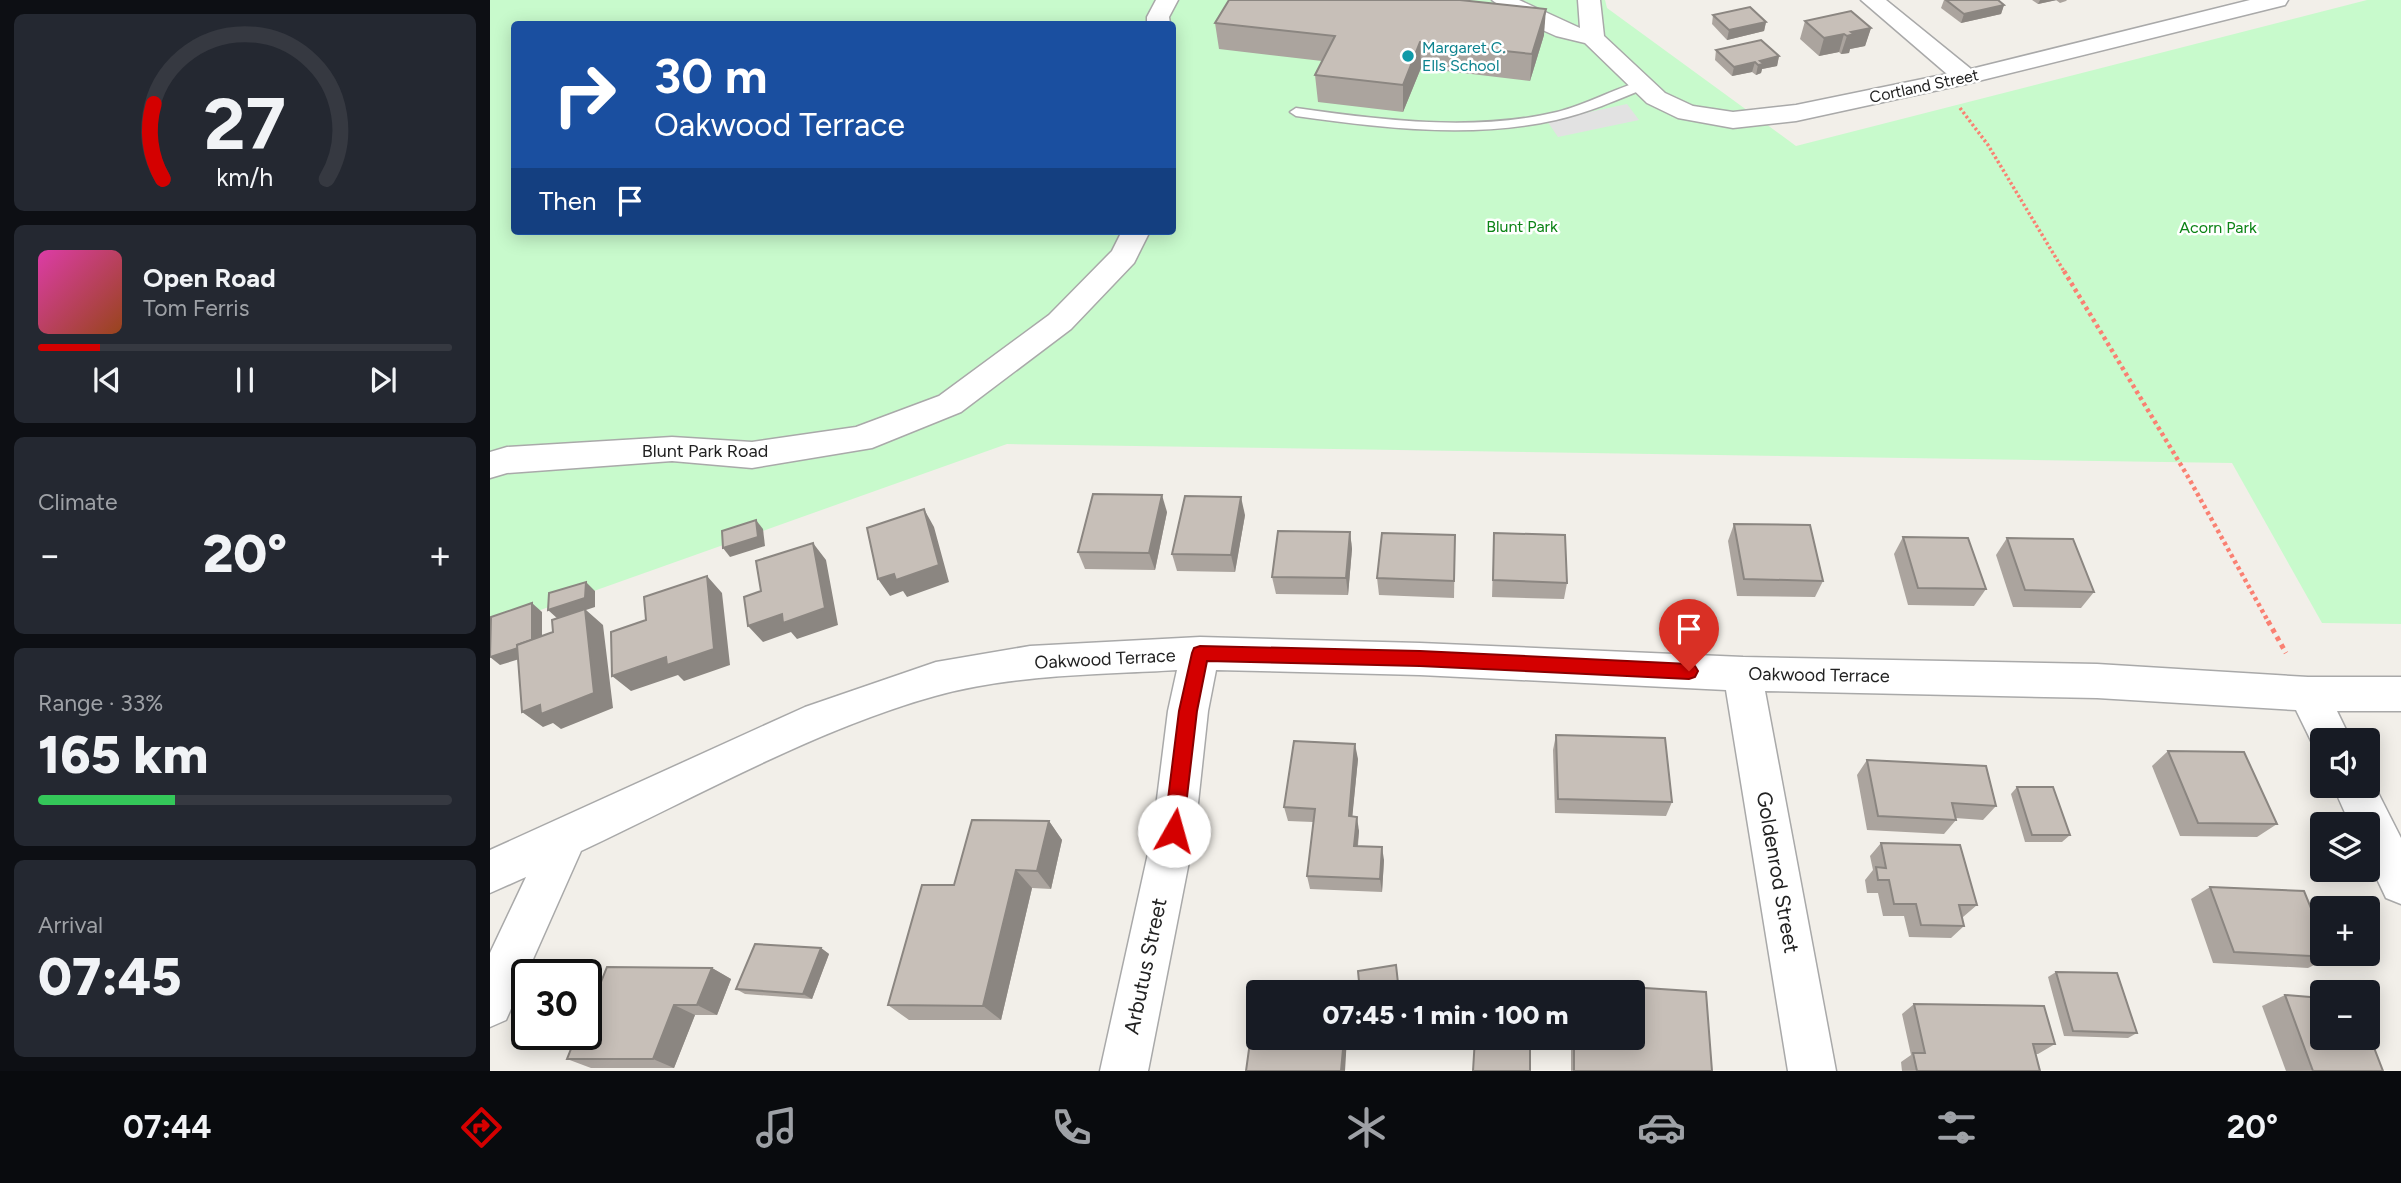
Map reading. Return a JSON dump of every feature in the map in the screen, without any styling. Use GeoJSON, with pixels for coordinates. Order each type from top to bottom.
{"type":"FeatureCollection","features":[{"type":"Feature","properties":{"kind":"street"},"geometry":{"type":"LineString","coordinates":[[1159,21],[1167,0]]}},
{"type":"Feature","properties":{"kind":"street","name":"Cortland Street"},"geometry":{"type":"LineString","coordinates":[[1503,0],[1564,31],[1593,38],[1656,97],[1687,114],[1733,120],[1796,113],[1966,77],[2262,2]]}},
{"type":"Feature","properties":{"kind":"street"},"geometry":{"type":"LineString","coordinates":[[1589,0],[1593,38]]}},
{"type":"Feature","properties":{"kind":"street"},"geometry":{"type":"LineString","coordinates":[[1872,0],[1966,77]]}},
{"type":"Feature","properties":{"kind":"street","name":"Blunt Park Road"},"geometry":{"type":"LineString","coordinates":[[490,465],[507,460],[672,449],[752,455],[860,439],[950,404],[1060,322],[1124,256],[1134,235]]}},
{"type":"Feature","properties":{"kind":"street","name":"Oakwood Terrace"},"geometry":{"type":"LineString","coordinates":[[490,872],[819,719],[936,679],[1030,662],[1200,653],[1420,659],[1743,674],[2097,681],[2308,694],[2401,694]]}},
{"type":"Feature","properties":{"kind":"street","name":"Arbutus Street"},"geometry":{"type":"LineString","coordinates":[[1124,1071],[1174,831],[1188,711],[1200,653]]}},
{"type":"Feature","properties":{"kind":"street","name":"Goldenrod Street"},"geometry":{"type":"LineString","coordinates":[[1743,674],[1812,1071]]}},
{"type":"Feature","properties":{"kind":"street"},"geometry":{"type":"LineString","coordinates":[[2308,694],[2325,728]]}},
{"type":"Feature","properties":{"kind":"street"},"geometry":{"type":"LineString","coordinates":[[2359,798],[2401,883]]}},
{"type":"Feature","properties":{"kind":"street"},"geometry":{"type":"LineString","coordinates":[[490,1004],[567,835]]}},
{"type":"Feature","properties":{"kind":"lane"},"geometry":{"type":"LineString","coordinates":[[1296,112],[1405,125],[1475,125],[1543,119],[1603,101],[1642,85]]}},
{"type":"Feature","properties":{"kind":"path"},"geometry":{"type":"LineString","coordinates":[[1954,100],[1989,145],[2180,463],[2308,694]]}},
{"type":"Feature","properties":{"kind":"green space","name":"Blunt Park"},"geometry":{"type":"Polygon","coordinates":[[[490,0],[1605,0],[1607,8],[1796,146],[2367,0],[2401,0],[2401,624],[2322,623],[2232,463],[1007,444],[490,628],[490,0]]]}},
{"type":"Feature","properties":{"kind":"shaded area"},"geometry":{"type":"Polygon","coordinates":[[[1627,104],[1639,120],[1558,137],[1547,121],[1627,104]]]}},
{"type":"Feature","properties":{"kind":"building"},"geometry":{"type":"Polygon","coordinates":[[[1229,0],[1460,0],[1546,9],[1532,54],[1420,42],[1403,85],[1315,75],[1335,36],[1215,23],[1229,0]]]}},
{"type":"Feature","properties":{"kind":"building"},"geometry":{"type":"Polygon","coordinates":[[[1946,0],[1998,0],[2004,5],[1964,14],[1946,0]]]}},
{"type":"Feature","properties":{"kind":"building"},"geometry":{"type":"Polygon","coordinates":[[[1750,7],[1766,22],[1729,30],[1713,15],[1750,7]]]}},
{"type":"Feature","properties":{"kind":"building"},"geometry":{"type":"Polygon","coordinates":[[[1851,11],[1871,28],[1851,32],[1854,34],[1847,36],[1844,34],[1824,38],[1805,21],[1851,11]]]}},
{"type":"Feature","properties":{"kind":"building"},"geometry":{"type":"Polygon","coordinates":[[[1761,40],[1779,56],[1760,61],[1764,64],[1758,65],[1755,62],[1734,67],[1716,50],[1761,40]]]}},
{"type":"Feature","properties":{"kind":"building"},"geometry":{"type":"Polygon","coordinates":[[[1093,494],[1162,495],[1149,553],[1078,552],[1093,494]]]}},
{"type":"Feature","properties":{"kind":"building"},"geometry":{"type":"Polygon","coordinates":[[[1185,496],[1241,497],[1231,555],[1172,554],[1185,496]]]}},
{"type":"Feature","properties":{"kind":"building"},"geometry":{"type":"Polygon","coordinates":[[[924,509],[939,565],[896,580],[894,574],[878,579],[867,528],[924,509]]]}},
{"type":"Feature","properties":{"kind":"building"},"geometry":{"type":"Polygon","coordinates":[[[756,520],[758,537],[723,548],[722,531],[756,520]]]}},
{"type":"Feature","properties":{"kind":"building"},"geometry":{"type":"Polygon","coordinates":[[[1734,524],[1810,525],[1823,581],[1744,579],[1734,524]]]}},
{"type":"Feature","properties":{"kind":"building"},"geometry":{"type":"Polygon","coordinates":[[[1278,531],[1350,532],[1346,578],[1272,577],[1278,531]]]}},
{"type":"Feature","properties":{"kind":"building"},"geometry":{"type":"Polygon","coordinates":[[[1382,533],[1455,535],[1454,581],[1377,578],[1382,533]]]}},
{"type":"Feature","properties":{"kind":"building"},"geometry":{"type":"Polygon","coordinates":[[[1494,533],[1565,535],[1567,583],[1493,580],[1494,533]]]}},
{"type":"Feature","properties":{"kind":"building"},"geometry":{"type":"Polygon","coordinates":[[[1903,537],[1968,538],[1986,589],[1918,588],[1903,537]]]}},
{"type":"Feature","properties":{"kind":"building"},"geometry":{"type":"Polygon","coordinates":[[[2007,538],[2073,539],[2094,592],[2025,590],[2007,538]]]}},
{"type":"Feature","properties":{"kind":"building"},"geometry":{"type":"Polygon","coordinates":[[[813,543],[825,608],[783,623],[782,614],[748,626],[744,597],[761,591],[756,561],[813,543]]]}},
{"type":"Feature","properties":{"kind":"building"},"geometry":{"type":"Polygon","coordinates":[[[707,576],[714,649],[667,665],[666,657],[612,676],[611,632],[646,620],[644,597],[707,576]]]}},
{"type":"Feature","properties":{"kind":"building"},"geometry":{"type":"Polygon","coordinates":[[[586,582],[585,598],[548,610],[549,593],[586,582]]]}},
{"type":"Feature","properties":{"kind":"building"},"geometry":{"type":"Polygon","coordinates":[[[532,603],[532,640],[517,645],[518,648],[490,657],[491,617],[532,603]]]}},
{"type":"Feature","properties":{"kind":"building"},"geometry":{"type":"Polygon","coordinates":[[[585,609],[594,693],[541,714],[540,705],[522,712],[517,645],[553,632],[552,620],[585,609]]]}},
{"type":"Feature","properties":{"kind":"building"},"geometry":{"type":"Polygon","coordinates":[[[1556,735],[1665,738],[1672,802],[1558,799],[1556,735]]]}},
{"type":"Feature","properties":{"kind":"building"},"geometry":{"type":"Polygon","coordinates":[[[1294,741],[1355,744],[1349,816],[1357,817],[1354,846],[1382,847],[1380,879],[1307,876],[1315,809],[1284,807],[1294,741]]]}},
{"type":"Feature","properties":{"kind":"building"},"geometry":{"type":"Polygon","coordinates":[[[2168,751],[2244,752],[2277,824],[2198,823],[2168,751]]]}},
{"type":"Feature","properties":{"kind":"building"},"geometry":{"type":"Polygon","coordinates":[[[1867,760],[1986,766],[1996,806],[1952,803],[1956,820],[1878,816],[1867,760]]]}},
{"type":"Feature","properties":{"kind":"building"},"geometry":{"type":"Polygon","coordinates":[[[2017,787],[2053,787],[2070,835],[2032,835],[2017,787]]]}},
{"type":"Feature","properties":{"kind":"building"},"geometry":{"type":"Polygon","coordinates":[[[972,820],[1049,821],[1037,871],[1016,870],[983,1006],[888,1005],[922,885],[954,885],[972,820]]]}},
{"type":"Feature","properties":{"kind":"building"},"geometry":{"type":"Polygon","coordinates":[[[1881,843],[1960,845],[1977,905],[1959,905],[1964,926],[1921,925],[1916,904],[1894,904],[1889,880],[1878,880],[1876,867],[1886,868],[1881,843]]]}},
{"type":"Feature","properties":{"kind":"building"},"geometry":{"type":"Polygon","coordinates":[[[2210,887],[2304,891],[2310,906],[2310,956],[2234,952],[2210,887]]]}},
{"type":"Feature","properties":{"kind":"building"},"geometry":{"type":"Polygon","coordinates":[[[755,944],[821,948],[803,994],[736,989],[755,944]]]}},
{"type":"Feature","properties":{"kind":"building"},"geometry":{"type":"Polygon","coordinates":[[[1396,965],[1398,980],[1359,980],[1358,971],[1396,965]]]}},
{"type":"Feature","properties":{"kind":"building"},"geometry":{"type":"Polygon","coordinates":[[[607,967],[712,968],[697,1005],[674,1005],[653,1059],[567,1059],[571,1050],[602,1050],[602,980],[607,967]]]}},
{"type":"Feature","properties":{"kind":"building"},"geometry":{"type":"Polygon","coordinates":[[[2056,972],[2117,973],[2137,1033],[2073,1031],[2056,972]]]}},
{"type":"Feature","properties":{"kind":"building"},"geometry":{"type":"Polygon","coordinates":[[[1645,988],[1706,992],[1712,1071],[1574,1071],[1574,1050],[1645,1050],[1645,988]]]}},
{"type":"Feature","properties":{"kind":"building"},"geometry":{"type":"Polygon","coordinates":[[[2285,995],[2310,997],[2310,1050],[2375,1050],[2383,1071],[2313,1071],[2285,995]]]}},
{"type":"Feature","properties":{"kind":"building"},"geometry":{"type":"Polygon","coordinates":[[[1914,1004],[2044,1006],[2055,1044],[2033,1044],[2040,1071],[1917,1071],[1913,1053],[1925,1053],[1914,1004]]]}},
{"type":"Feature","properties":{"kind":"building"},"geometry":{"type":"Polygon","coordinates":[[[1249,1050],[1343,1050],[1341,1071],[1246,1071],[1249,1050]]]}},
{"type":"Feature","properties":{"kind":"building"},"geometry":{"type":"Polygon","coordinates":[[[1474,1050],[1530,1050],[1530,1071],[1473,1071],[1474,1050]]]}},
{"type":"Feature","properties":{"kind":"place","name":"Margaret C. Ells School"},"geometry":{"type":"Point","coordinates":[1408,56]}},
{"type":"Feature","properties":{"kind":"route"},"geometry":{"type":"LineString","coordinates":[[1174,831],[1188,711],[1200,653],[1689,671]]}},
{"type":"Feature","properties":{"kind":"park label","name":"Acorn Park"},"geometry":{"type":"Point","coordinates":[2218,227]}}]}
